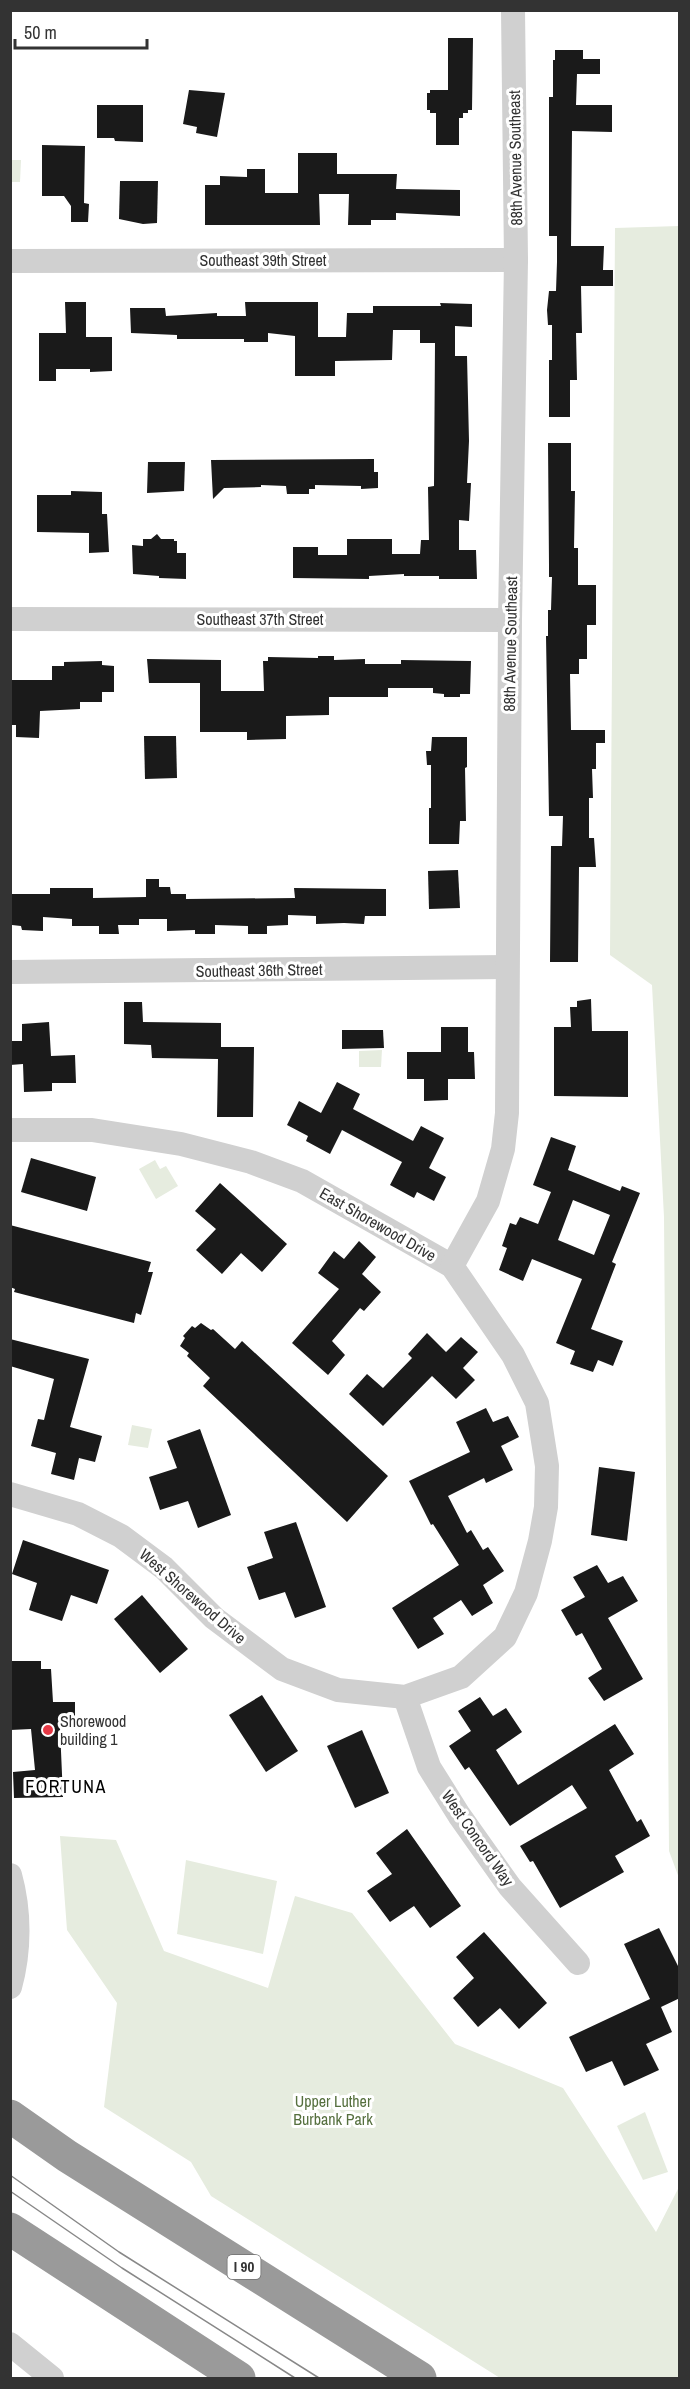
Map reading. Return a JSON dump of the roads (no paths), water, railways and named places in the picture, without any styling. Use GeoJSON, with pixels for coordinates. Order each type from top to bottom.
{"type":"FeatureCollection","features":[{"type":"Feature","properties":{"kind":"highway","name":"I 90"},"geometry":{"type":"LineString","coordinates":[[10,2116],[67,2156],[420,2379]]}},
{"type":"Feature","properties":{"kind":"highway"},"geometry":{"type":"LineString","coordinates":[[10,2229],[239,2379]]}},
{"type":"Feature","properties":{"kind":"street","name":"88th Avenue Southeast"},"geometry":{"type":"LineString","coordinates":[[452,1266],[488,1201],[503,1149],[507,1113],[510,620],[516,260],[513,10]]}},
{"type":"Feature","properties":{"kind":"street","name":"Southeast 39th Street"},"geometry":{"type":"LineString","coordinates":[[10,261],[516,260]]}},
{"type":"Feature","properties":{"kind":"street","name":"Southeast 37th Street"},"geometry":{"type":"LineString","coordinates":[[10,619],[510,620]]}},
{"type":"Feature","properties":{"kind":"street","name":"Southeast 36th Street"},"geometry":{"type":"LineString","coordinates":[[10,972],[507,967]]}},
{"type":"Feature","properties":{"kind":"street","name":"East Shorewood Drive"},"geometry":{"type":"LineString","coordinates":[[10,1130],[92,1130],[181,1144],[251,1162],[302,1181],[452,1266],[513,1355],[537,1403],[547,1466],[546,1507],[540,1541]]}},
{"type":"Feature","properties":{"kind":"street","name":"West Shorewood Drive"},"geometry":{"type":"LineString","coordinates":[[10,1494],[78,1514],[121,1536],[164,1568],[214,1618],[282,1669],[338,1690],[405,1697],[461,1677],[505,1637],[526,1593],[540,1541]]}},
{"type":"Feature","properties":{"kind":"street","name":"West Concord Way"},"geometry":{"type":"LineString","coordinates":[[405,1697],[429,1767],[459,1815],[510,1887],[578,1963]]}},
{"type":"Feature","properties":{"kind":"street"},"geometry":{"type":"LineString","coordinates":[[10,1875],[16,1897],[18,1924],[17,1949],[10,1987]]}},
{"type":"Feature","properties":{"kind":"street"},"geometry":{"type":"LineString","coordinates":[[10,2344],[52,2379]]}},
{"type":"Feature","properties":{"kind":"tram line"},"geometry":{"type":"LineString","coordinates":[[10,2175],[119,2252],[319,2378]]}},
{"type":"Feature","properties":{"kind":"tram line"},"geometry":{"type":"LineString","coordinates":[[10,2191],[122,2268],[295,2378]]}},
{"type":"Feature","properties":{"kind":"place","name":"Shorewood building 1"},"geometry":{"type":"Point","coordinates":[48,1730]}},
{"type":"Feature","properties":{"kind":"district","name":"FORTUNA"},"geometry":{"type":"Point","coordinates":[66,1787]}},
{"type":"Feature","properties":{"kind":"park label","name":"Upper Luther Burbank Park"},"geometry":{"type":"Point","coordinates":[333,2110]}}]}
